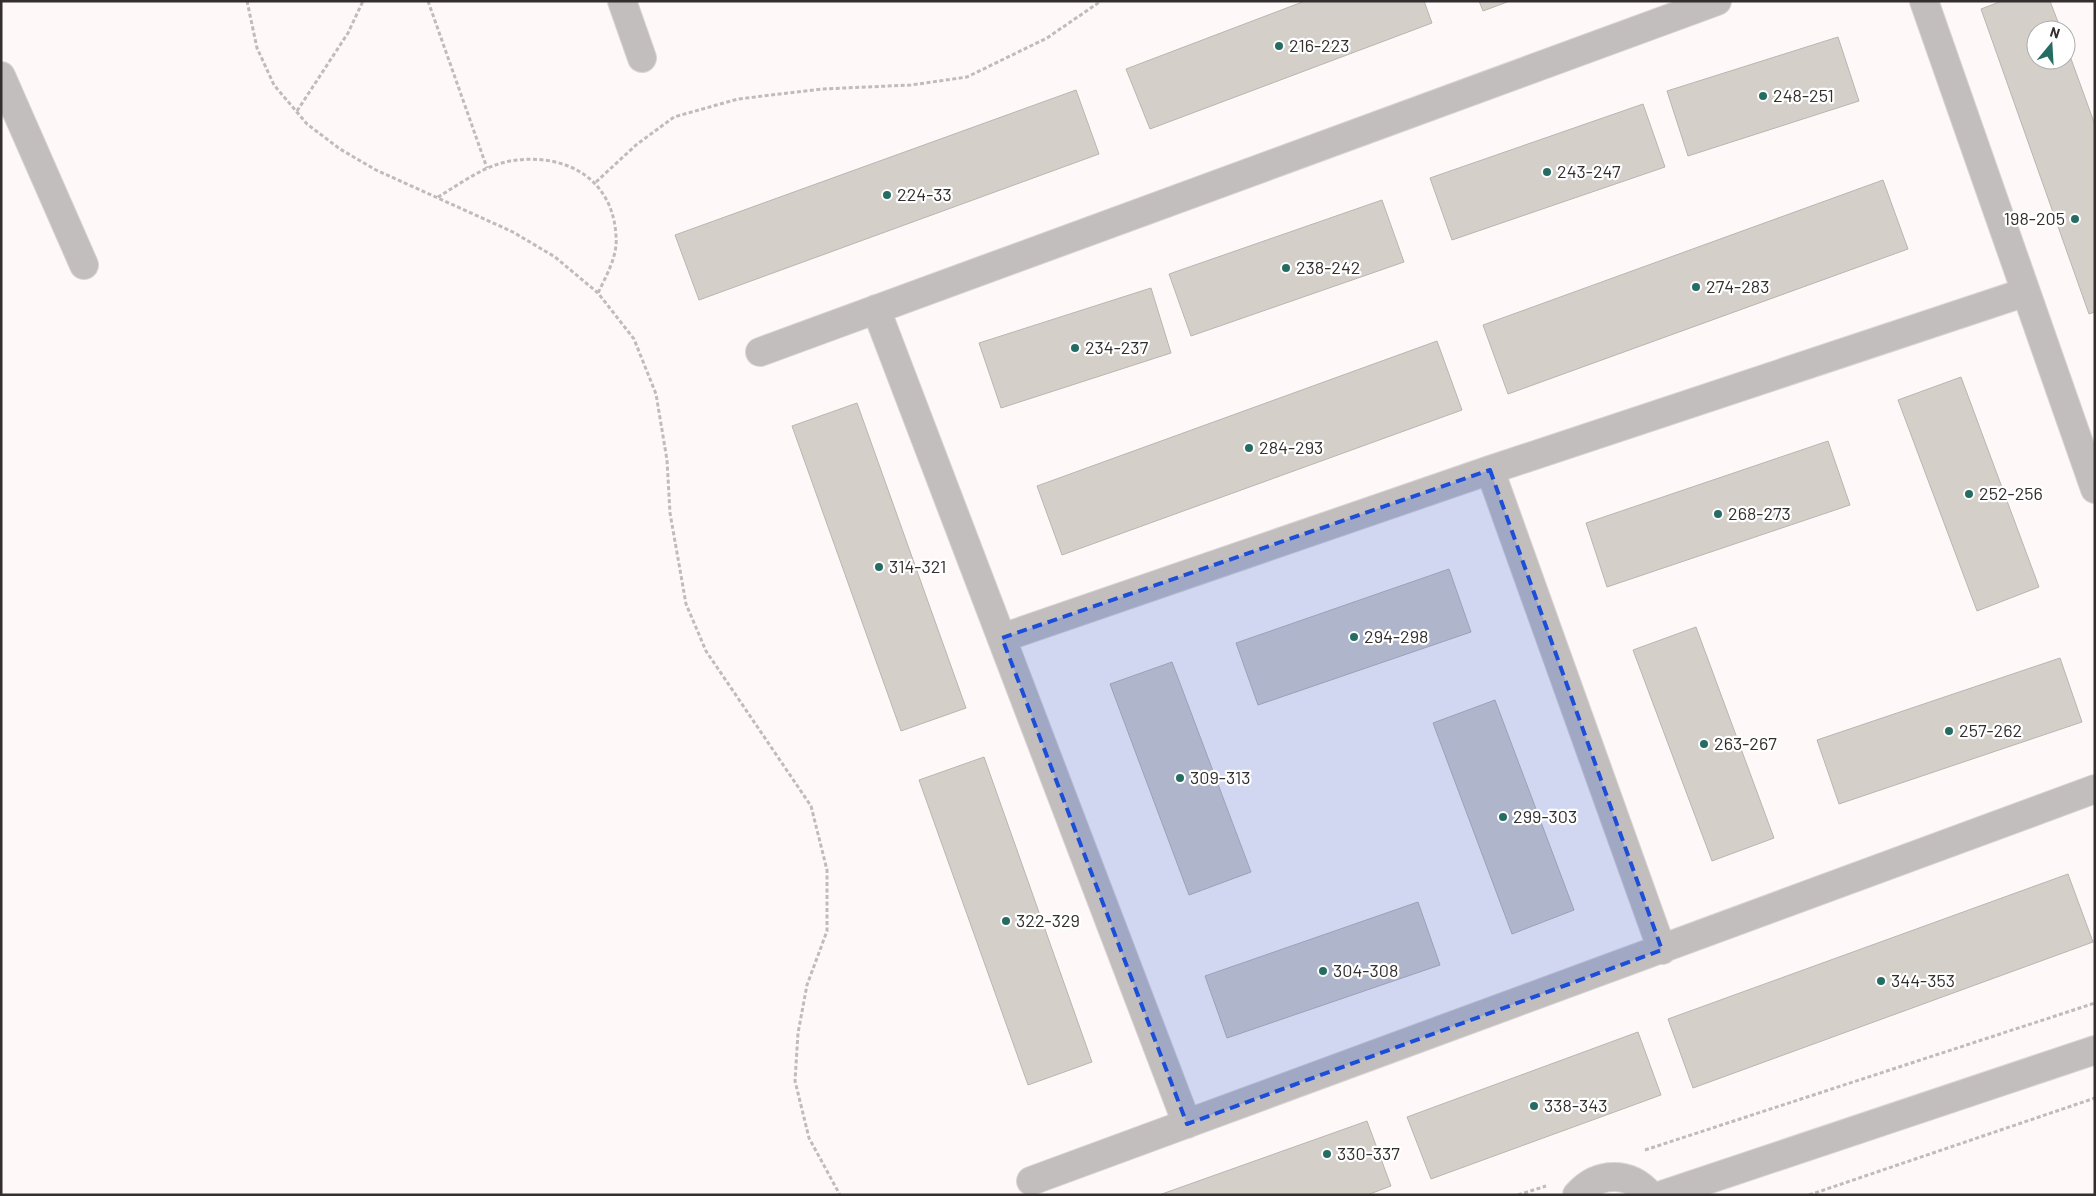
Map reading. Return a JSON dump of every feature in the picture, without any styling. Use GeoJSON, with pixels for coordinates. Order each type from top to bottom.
{"type":"FeatureCollection","features":[{"type":"Feature","properties":{"kind":"street"},"geometry":{"type":"LineString","coordinates":[[622,1],[642,58]]}},
{"type":"Feature","properties":{"kind":"street"},"geometry":{"type":"LineString","coordinates":[[760,352],[1718,1]]}},
{"type":"Feature","properties":{"kind":"street"},"geometry":{"type":"LineString","coordinates":[[1924,1],[2095,489]]}},
{"type":"Feature","properties":{"kind":"street"},"geometry":{"type":"LineString","coordinates":[[1,76],[11,121],[84,265]]}},
{"type":"Feature","properties":{"kind":"street"},"geometry":{"type":"LineString","coordinates":[[1002,638],[1490,470],[2026,292]]}},
{"type":"Feature","properties":{"kind":"street"},"geometry":{"type":"LineString","coordinates":[[876,309],[1187,1124]]}},
{"type":"Feature","properties":{"kind":"street"},"geometry":{"type":"LineString","coordinates":[[1490,470],[1662,950]]}},
{"type":"Feature","properties":{"kind":"street"},"geometry":{"type":"LineString","coordinates":[[1031,1181],[2095,789]]}},
{"type":"Feature","properties":{"kind":"street"},"geometry":{"type":"LineString","coordinates":[[1662,1195],[2095,1050]]}},
{"type":"Feature","properties":{"kind":"street"},"geometry":{"type":"LineString","coordinates":[[1577,1195],[1585,1186],[1598,1179],[1614,1176],[1629,1178],[1643,1186],[1650,1195]]}},
{"type":"Feature","properties":{"kind":"path"},"geometry":{"type":"LineString","coordinates":[[247,1],[257,48],[274,85],[307,124],[340,149],[376,170],[513,232],[555,257],[598,293],[634,339],[656,394],[667,460],[670,513],[686,604],[706,651],[811,806],[826,870],[827,931],[808,985],[798,1033],[794,1081],[809,1138],[840,1195]]}},
{"type":"Feature","properties":{"kind":"path"},"geometry":{"type":"LineString","coordinates":[[297,111],[348,33],[363,1]]}},
{"type":"Feature","properties":{"kind":"path"},"geometry":{"type":"LineString","coordinates":[[428,1],[486,168]]}},
{"type":"Feature","properties":{"kind":"path"},"geometry":{"type":"LineString","coordinates":[[596,182],[636,145],[674,117],[738,99],[822,89],[911,85],[967,76],[1046,38],[1101,1]]}},
{"type":"Feature","properties":{"kind":"path"},"geometry":{"type":"LineString","coordinates":[[438,197],[486,168],[509,161],[550,161],[578,170],[596,182],[609,204],[617,237],[611,266],[598,293]]}},
{"type":"Feature","properties":{"kind":"path"},"geometry":{"type":"LineString","coordinates":[[1642,1151],[2095,1003]]}},
{"type":"Feature","properties":{"kind":"path"},"geometry":{"type":"LineString","coordinates":[[1809,1195],[2095,1098]]}},
{"type":"Feature","properties":{"kind":"path"},"geometry":{"type":"LineString","coordinates":[[1518,1195],[1549,1185]]}},
{"type":"Feature","properties":{"kind":"highlighted area"},"geometry":{"type":"Polygon","coordinates":[[[1490,470],[1662,950],[1187,1124],[1002,638],[1490,470]]]}},
{"type":"Feature","properties":{"kind":"building","name":"216-223"},"geometry":{"type":"Polygon","coordinates":[[[1305,1],[1424,1],[1432,23],[1150,129],[1126,69],[1305,1]]]}},
{"type":"Feature","properties":{"kind":"building"},"geometry":{"type":"Polygon","coordinates":[[[1479,1],[1510,1],[1483,11],[1479,1]]]}},
{"type":"Feature","properties":{"kind":"building","name":"198-205"},"geometry":{"type":"Polygon","coordinates":[[[2002,1],[2050,1],[2057,20],[2026,20],[2026,70],[2075,70],[2095,125],[2095,312],[2089,314],[1981,9],[2002,1]]]}},
{"type":"Feature","properties":{"kind":"building","name":"248-251"},"geometry":{"type":"Polygon","coordinates":[[[1838,37],[1859,101],[1688,156],[1667,91],[1838,37]]]}},
{"type":"Feature","properties":{"kind":"building","name":"224-33"},"geometry":{"type":"Polygon","coordinates":[[[1076,90],[1099,154],[699,300],[675,235],[1076,90]]]}},
{"type":"Feature","properties":{"kind":"building","name":"243-247"},"geometry":{"type":"Polygon","coordinates":[[[1643,104],[1665,167],[1452,240],[1430,178],[1643,104]]]}},
{"type":"Feature","properties":{"kind":"building","name":"274-283"},"geometry":{"type":"Polygon","coordinates":[[[1883,180],[1908,249],[1508,394],[1483,325],[1883,180]]]}},
{"type":"Feature","properties":{"kind":"building","name":"238-242"},"geometry":{"type":"Polygon","coordinates":[[[1382,200],[1404,262],[1191,336],[1169,274],[1382,200]]]}},
{"type":"Feature","properties":{"kind":"building","name":"234-237"},"geometry":{"type":"Polygon","coordinates":[[[1151,288],[1171,353],[1001,408],[979,343],[1151,288]]]}},
{"type":"Feature","properties":{"kind":"building","name":"284-293"},"geometry":{"type":"Polygon","coordinates":[[[1437,341],[1462,410],[1062,555],[1037,486],[1437,341]]]}},
{"type":"Feature","properties":{"kind":"building","name":"252-256"},"geometry":{"type":"Polygon","coordinates":[[[1961,377],[2039,587],[1977,611],[1898,400],[1961,377]]]}},
{"type":"Feature","properties":{"kind":"building","name":"314-321"},"geometry":{"type":"Polygon","coordinates":[[[857,403],[966,708],[901,731],[792,426],[857,403]]]}},
{"type":"Feature","properties":{"kind":"building","name":"268-273"},"geometry":{"type":"Polygon","coordinates":[[[1828,441],[1850,505],[1607,587],[1586,523],[1828,441]]]}},
{"type":"Feature","properties":{"kind":"building","name":"294-298"},"geometry":{"type":"Polygon","coordinates":[[[1449,569],[1471,632],[1258,705],[1236,643],[1449,569]]]}},
{"type":"Feature","properties":{"kind":"building","name":"263-267"},"geometry":{"type":"Polygon","coordinates":[[[1696,627],[1774,838],[1712,861],[1633,650],[1696,627]]]}},
{"type":"Feature","properties":{"kind":"building","name":"257-262"},"geometry":{"type":"Polygon","coordinates":[[[2060,658],[2082,722],[1839,804],[1817,740],[2060,658]]]}},
{"type":"Feature","properties":{"kind":"building","name":"309-313"},"geometry":{"type":"Polygon","coordinates":[[[1172,662],[1251,872],[1189,895],[1110,684],[1172,662]]]}},
{"type":"Feature","properties":{"kind":"building","name":"299-303"},"geometry":{"type":"Polygon","coordinates":[[[1495,700],[1574,910],[1512,934],[1433,723],[1495,700]]]}},
{"type":"Feature","properties":{"kind":"building","name":"322-329"},"geometry":{"type":"Polygon","coordinates":[[[984,757],[1092,1062],[1028,1085],[919,780],[984,757]]]}},
{"type":"Feature","properties":{"kind":"building","name":"344-353"},"geometry":{"type":"Polygon","coordinates":[[[2068,874],[2093,942],[1693,1088],[1668,1019],[2068,874]]]}},
{"type":"Feature","properties":{"kind":"building","name":"304-308"},"geometry":{"type":"Polygon","coordinates":[[[1418,902],[1440,965],[1227,1038],[1205,976],[1418,902]]]}},
{"type":"Feature","properties":{"kind":"building","name":"338-343"},"geometry":{"type":"Polygon","coordinates":[[[1638,1032],[1661,1095],[1431,1179],[1407,1117],[1638,1032]]]}},
{"type":"Feature","properties":{"kind":"building","name":"330-337"},"geometry":{"type":"Polygon","coordinates":[[[1367,1121],[1391,1186],[1367,1195],[1159,1195],[1367,1121]]]}},
{"type":"Feature","properties":{"kind":"place","name":"216-223"},"geometry":{"type":"Point","coordinates":[1279,46]}},
{"type":"Feature","properties":{"kind":"place","name":"248-251"},"geometry":{"type":"Point","coordinates":[1763,96]}},
{"type":"Feature","properties":{"kind":"place","name":"243-247"},"geometry":{"type":"Point","coordinates":[1547,172]}},
{"type":"Feature","properties":{"kind":"place","name":"224-33"},"geometry":{"type":"Point","coordinates":[887,195]}},
{"type":"Feature","properties":{"kind":"place","name":"198-205"},"geometry":{"type":"Point","coordinates":[2075,219]}},
{"type":"Feature","properties":{"kind":"place","name":"238-242"},"geometry":{"type":"Point","coordinates":[1286,268]}},
{"type":"Feature","properties":{"kind":"place","name":"274-283"},"geometry":{"type":"Point","coordinates":[1696,287]}},
{"type":"Feature","properties":{"kind":"place","name":"234-237"},"geometry":{"type":"Point","coordinates":[1075,348]}},
{"type":"Feature","properties":{"kind":"place","name":"284-293"},"geometry":{"type":"Point","coordinates":[1249,448]}},
{"type":"Feature","properties":{"kind":"place","name":"252-256"},"geometry":{"type":"Point","coordinates":[1969,494]}},
{"type":"Feature","properties":{"kind":"place","name":"268-273"},"geometry":{"type":"Point","coordinates":[1718,514]}},
{"type":"Feature","properties":{"kind":"place","name":"314-321"},"geometry":{"type":"Point","coordinates":[879,567]}},
{"type":"Feature","properties":{"kind":"place","name":"294-298"},"geometry":{"type":"Point","coordinates":[1354,637]}},
{"type":"Feature","properties":{"kind":"place","name":"257-262"},"geometry":{"type":"Point","coordinates":[1949,731]}},
{"type":"Feature","properties":{"kind":"place","name":"263-267"},"geometry":{"type":"Point","coordinates":[1704,744]}},
{"type":"Feature","properties":{"kind":"place","name":"309-313"},"geometry":{"type":"Point","coordinates":[1180,778]}},
{"type":"Feature","properties":{"kind":"place","name":"299-303"},"geometry":{"type":"Point","coordinates":[1503,817]}},
{"type":"Feature","properties":{"kind":"place","name":"322-329"},"geometry":{"type":"Point","coordinates":[1006,921]}},
{"type":"Feature","properties":{"kind":"place","name":"304-308"},"geometry":{"type":"Point","coordinates":[1323,971]}},
{"type":"Feature","properties":{"kind":"place","name":"344-353"},"geometry":{"type":"Point","coordinates":[1881,981]}},
{"type":"Feature","properties":{"kind":"place","name":"338-343"},"geometry":{"type":"Point","coordinates":[1534,1106]}},
{"type":"Feature","properties":{"kind":"place","name":"330-337"},"geometry":{"type":"Point","coordinates":[1327,1154]}}]}
